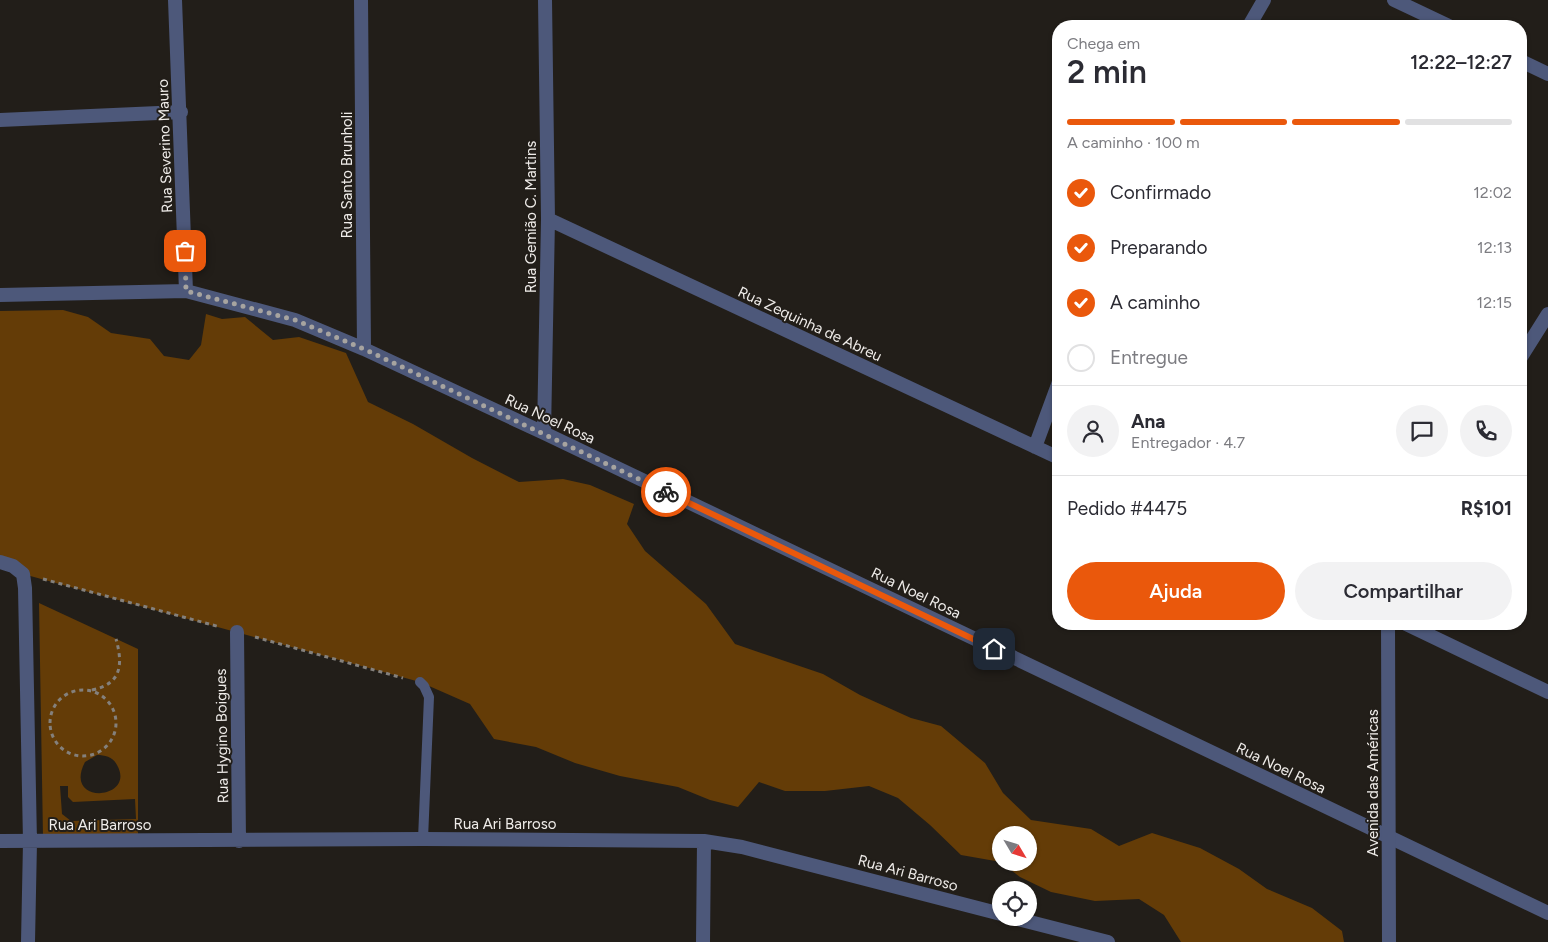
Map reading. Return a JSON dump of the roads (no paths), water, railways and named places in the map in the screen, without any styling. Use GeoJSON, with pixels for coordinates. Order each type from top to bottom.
{"type":"FeatureCollection","features":[{"type":"Feature","properties":{"kind":"street","name":"Rua Severino Mauro"},"geometry":{"type":"LineString","coordinates":[[176,0],[186,291]]}},
{"type":"Feature","properties":{"kind":"street","name":"Rua Santo Brunholi"},"geometry":{"type":"LineString","coordinates":[[361,0],[364,349]]}},
{"type":"Feature","properties":{"kind":"street","name":"Rua Gemião C. Martins"},"geometry":{"type":"LineString","coordinates":[[544,434],[548,219],[545,0]]}},
{"type":"Feature","properties":{"kind":"street"},"geometry":{"type":"LineString","coordinates":[[1252,20],[1264,0]]}},
{"type":"Feature","properties":{"kind":"street"},"geometry":{"type":"LineString","coordinates":[[1394,0],[1436,20]]}},
{"type":"Feature","properties":{"kind":"street"},"geometry":{"type":"LineString","coordinates":[[1527,64],[1548,74]]}},
{"type":"Feature","properties":{"kind":"street"},"geometry":{"type":"LineString","coordinates":[[0,120],[181,112]]}},
{"type":"Feature","properties":{"kind":"street","name":"Rua Zequinha de Abreu"},"geometry":{"type":"LineString","coordinates":[[548,219],[1052,455]]}},
{"type":"Feature","properties":{"kind":"street","name":"Rua Noel Rosa"},"geometry":{"type":"LineString","coordinates":[[0,295],[186,291],[295,320],[364,349],[544,434],[1548,913]]}},
{"type":"Feature","properties":{"kind":"street"},"geometry":{"type":"LineString","coordinates":[[1527,347],[1548,314]]}},
{"type":"Feature","properties":{"kind":"street"},"geometry":{"type":"LineString","coordinates":[[1034,447],[1052,400]]}},
{"type":"Feature","properties":{"kind":"street"},"geometry":{"type":"LineString","coordinates":[[0,562],[13,566],[23,574],[25,588],[30,842],[28,942]]}},
{"type":"Feature","properties":{"kind":"street","name":"Avenida das Américas"},"geometry":{"type":"LineString","coordinates":[[1388,630],[1389,942]]}},
{"type":"Feature","properties":{"kind":"street"},"geometry":{"type":"LineString","coordinates":[[1419,630],[1548,692]]}},
{"type":"Feature","properties":{"kind":"street","name":"Rua Hygino Boigues"},"geometry":{"type":"LineString","coordinates":[[237,632],[239,841]]}},
{"type":"Feature","properties":{"kind":"street","name":"Rua Ari Barroso"},"geometry":{"type":"LineString","coordinates":[[0,842],[423,839],[704,841],[742,847],[992,912]]}},
{"type":"Feature","properties":{"kind":"street"},"geometry":{"type":"LineString","coordinates":[[703,942],[704,841]]}},
{"type":"Feature","properties":{"kind":"street"},"geometry":{"type":"LineString","coordinates":[[1037,924],[1108,942]]}},
{"type":"Feature","properties":{"kind":"lane"},"geometry":{"type":"LineString","coordinates":[[420,682],[429,697],[423,839]]}}]}
